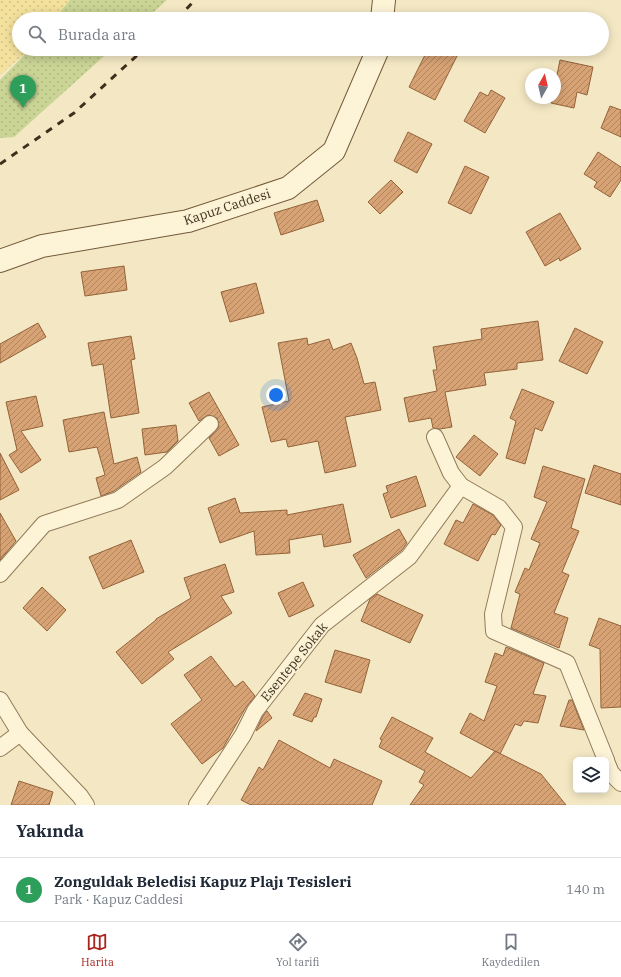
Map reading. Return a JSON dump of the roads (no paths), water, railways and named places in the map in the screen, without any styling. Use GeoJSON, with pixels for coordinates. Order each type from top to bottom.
{"type":"FeatureCollection","features":[{"type":"Feature","properties":{"kind":"main road"},"geometry":{"type":"LineString","coordinates":[[383,12],[384,0]]}},
{"type":"Feature","properties":{"kind":"main road","name":"Kapuz Caddesi"},"geometry":{"type":"LineString","coordinates":[[0,261],[42,246],[188,221],[288,188],[334,151],[375,56]]}},
{"type":"Feature","properties":{"kind":"street"},"geometry":{"type":"LineString","coordinates":[[0,574],[44,524],[118,500],[165,467],[210,424]]}},
{"type":"Feature","properties":{"kind":"street"},"geometry":{"type":"LineString","coordinates":[[435,437],[451,472],[461,486],[499,508],[514,527],[493,614],[494,631],[567,663],[604,757]]}},
{"type":"Feature","properties":{"kind":"street","name":"Esentepe Sokak"},"geometry":{"type":"LineString","coordinates":[[197,805],[243,735],[255,710],[322,625],[409,557],[461,486]]}},
{"type":"Feature","properties":{"kind":"street"},"geometry":{"type":"LineString","coordinates":[[0,700],[20,733],[80,796],[86,805]]}},
{"type":"Feature","properties":{"kind":"street"},"geometry":{"type":"LineString","coordinates":[[0,748],[20,733]]}},
{"type":"Feature","properties":{"kind":"street"},"geometry":{"type":"LineString","coordinates":[[609,768],[611,773],[621,783]]}},
{"type":"Feature","properties":{"kind":"railway"},"geometry":{"type":"LineString","coordinates":[[184,12],[195,0]]}},
{"type":"Feature","properties":{"kind":"railway"},"geometry":{"type":"LineString","coordinates":[[0,164],[74,113],[136,56]]}},
{"type":"Feature","properties":{"kind":"place","name":"Zonguldak Beledisi Kapuz Plajı Tesisleri"},"geometry":{"type":"Point","coordinates":[23,108]}}]}
